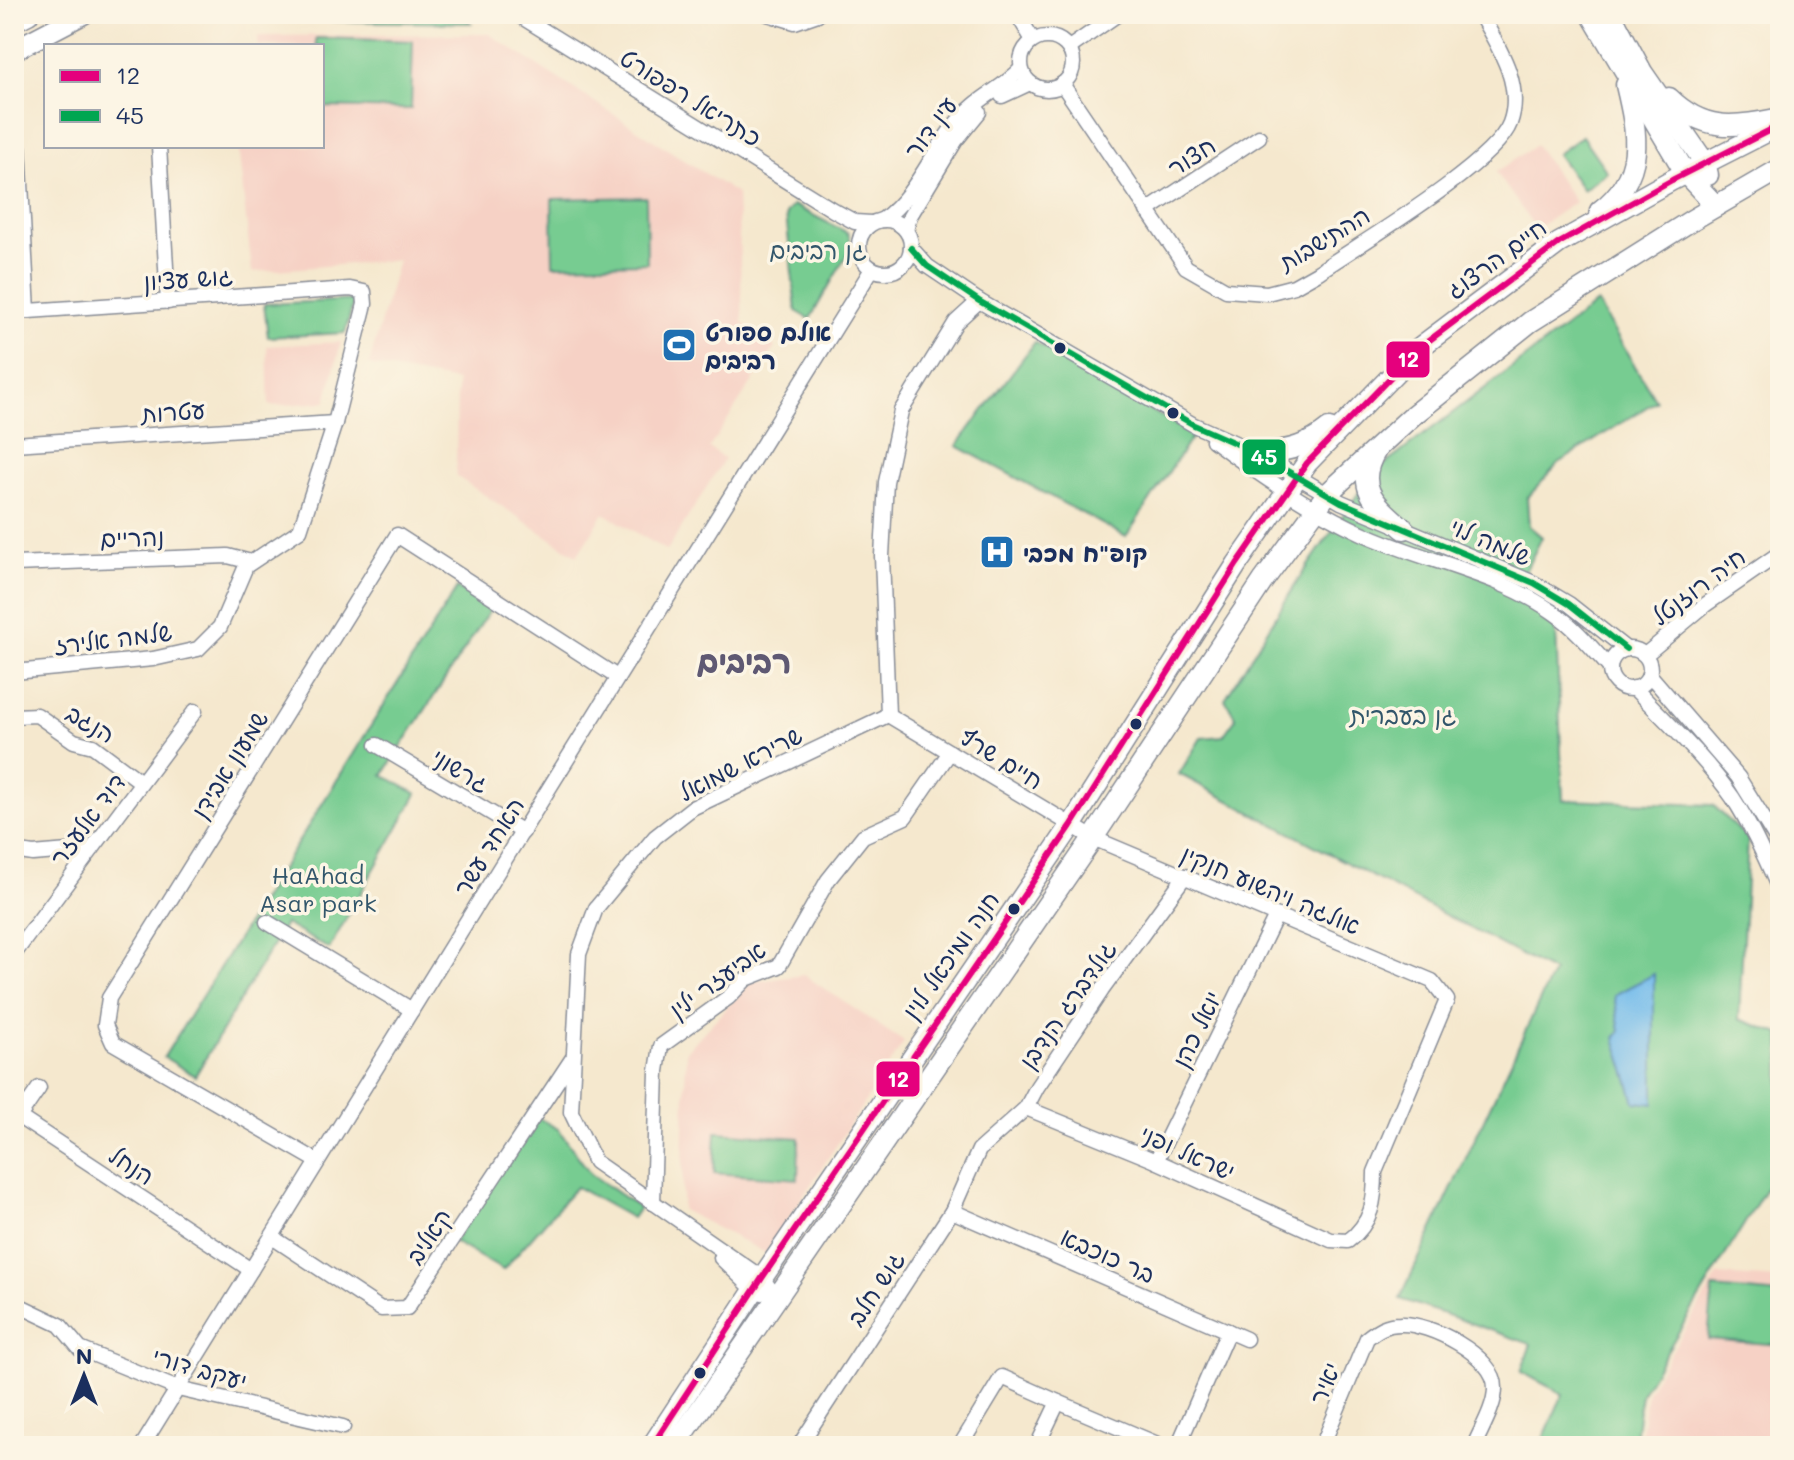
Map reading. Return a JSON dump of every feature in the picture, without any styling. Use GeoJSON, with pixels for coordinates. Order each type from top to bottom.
{"type":"FeatureCollection","features":[{"type":"Feature","properties":{"kind":"main road"},"geometry":{"type":"LineString","coordinates":[[14,21],[28,14]]}},
{"type":"Feature","properties":{"kind":"main road"},"geometry":{"type":"LineString","coordinates":[[14,50],[83,14]]}},
{"type":"Feature","properties":{"kind":"main road"},"geometry":{"type":"LineString","coordinates":[[1591,14],[1686,174],[1716,206]]}},
{"type":"Feature","properties":{"kind":"main road"},"geometry":{"type":"LineString","coordinates":[[1611,14],[1642,72],[1705,163],[1716,206]]}},
{"type":"Feature","properties":{"kind":"main road"},"geometry":{"type":"LineString","coordinates":[[1559,243],[1620,193],[1633,166],[1634,122],[1621,65]]}},
{"type":"Feature","properties":{"kind":"main road"},"geometry":{"type":"LineString","coordinates":[[1642,72],[1683,111],[1708,123],[1747,125],[1780,118]]}},
{"type":"Feature","properties":{"kind":"main road","name":"חיים הרצוג"},"geometry":{"type":"LineString","coordinates":[[1292,483],[1419,348],[1559,243],[1780,125]]}},
{"type":"Feature","properties":{"kind":"main road"},"geometry":{"type":"LineString","coordinates":[[675,1446],[1093,838],[1263,581],[1322,502],[1379,444],[1530,322],[1780,169]]}},
{"type":"Feature","properties":{"kind":"main road"},"geometry":{"type":"LineString","coordinates":[[1253,451],[1296,448],[1321,436],[1382,387]]}},
{"type":"Feature","properties":{"kind":"main road"},"geometry":{"type":"LineString","coordinates":[[1379,444],[1369,461],[1365,480],[1375,503],[1404,529]]}},
{"type":"Feature","properties":{"kind":"main road","name":"חנה ומיכאל לוין"},"geometry":{"type":"LineString","coordinates":[[652,1446],[758,1284],[1071,826],[1292,483]]}},
{"type":"Feature","properties":{"kind":"street","name":"כתריאל רפפורט"},"geometry":{"type":"LineString","coordinates":[[517,14],[844,216],[855,222],[876,222]]}},
{"type":"Feature","properties":{"kind":"street"},"geometry":{"type":"LineString","coordinates":[[768,14],[795,22],[818,14]]}},
{"type":"Feature","properties":{"kind":"street"},"geometry":{"type":"LineString","coordinates":[[1017,14],[1033,40]]}},
{"type":"Feature","properties":{"kind":"street"},"geometry":{"type":"LineString","coordinates":[[1069,48],[1118,14]]}},
{"type":"Feature","properties":{"kind":"street","name":"ההתישבות"},"geometry":{"type":"LineString","coordinates":[[1062,84],[1186,267],[1226,290],[1267,293],[1294,286],[1317,273],[1475,165],[1494,147],[1510,123],[1512,78],[1480,14]]}},
{"type":"Feature","properties":{"kind":"street"},"geometry":{"type":"LineString","coordinates":[[1049,36],[1069,48],[1073,63],[1062,84],[1045,89],[1030,83],[1021,69],[1022,52],[1033,40],[1049,36]]}},
{"type":"Feature","properties":{"kind":"street","name":"עין דור"},"geometry":{"type":"LineString","coordinates":[[876,222],[898,208],[963,115],[1011,80],[1021,69]]}},
{"type":"Feature","properties":{"kind":"street","name":"עין דור"},"geometry":{"type":"LineString","coordinates":[[906,230],[910,216],[948,153],[976,114],[1009,91],[1030,83]]}},
{"type":"Feature","properties":{"kind":"street","name":"חצור"},"geometry":{"type":"LineString","coordinates":[[1147,211],[1259,137]]}},
{"type":"Feature","properties":{"kind":"street"},"geometry":{"type":"LineString","coordinates":[[19,147],[21,312]]}},
{"type":"Feature","properties":{"kind":"street"},"geometry":{"type":"LineString","coordinates":[[159,148],[168,302]]}},
{"type":"Feature","properties":{"kind":"street","name":"כתריאל רפפורט"},"geometry":{"type":"LineString","coordinates":[[844,216],[860,237]]}},
{"type":"Feature","properties":{"kind":"street"},"geometry":{"type":"LineString","coordinates":[[943,277],[917,266],[903,265],[885,272],[872,269],[862,258],[860,237],[876,222],[895,222],[906,230],[911,248],[920,261],[979,301],[1194,425],[1253,451],[1292,483],[1322,502]]}},
{"type":"Feature","properties":{"kind":"street"},"geometry":{"type":"LineString","coordinates":[[903,265],[911,248]]}},
{"type":"Feature","properties":{"kind":"street","name":"האחד עשר"},"geometry":{"type":"LineString","coordinates":[[142,1446],[872,269]]}},
{"type":"Feature","properties":{"kind":"street","name":"גוש עציון"},"geometry":{"type":"LineString","coordinates":[[21,312],[350,289],[364,292],[365,304],[335,423]]}},
{"type":"Feature","properties":{"kind":"street"},"geometry":{"type":"LineString","coordinates":[[888,715],[882,556],[886,482],[901,411],[956,322],[979,301]]}},
{"type":"Feature","properties":{"kind":"street","name":"עטרות"},"geometry":{"type":"LineString","coordinates":[[14,444],[335,423]]}},
{"type":"Feature","properties":{"kind":"street","name":"שלמה אלירז"},"geometry":{"type":"LineString","coordinates":[[14,672],[153,659],[198,649],[220,627],[239,578],[251,562],[300,530],[335,423]]}},
{"type":"Feature","properties":{"kind":"street"},"geometry":{"type":"LineString","coordinates":[[1194,425],[1242,462],[1292,483]]}},
{"type":"Feature","properties":{"kind":"street","name":"שלמה לוי"},"geometry":{"type":"LineString","coordinates":[[1322,502],[1404,529],[1534,583],[1569,604],[1626,649]]}},
{"type":"Feature","properties":{"kind":"street","name":"שלמה לוי"},"geometry":{"type":"LineString","coordinates":[[1322,502],[1364,534],[1505,585],[1553,612],[1583,638],[1610,668]]}},
{"type":"Feature","properties":{"kind":"street","name":"שמעון אבידן"},"geometry":{"type":"LineString","coordinates":[[317,1161],[113,1043],[105,1025],[109,998],[397,535],[617,677]]}},
{"type":"Feature","properties":{"kind":"street","name":"חיה רוזנטל"},"geometry":{"type":"LineString","coordinates":[[1645,655],[1705,605],[1780,553]]}},
{"type":"Feature","properties":{"kind":"street","name":"נהריים"},"geometry":{"type":"LineString","coordinates":[[14,564],[228,556],[251,562]]}},
{"type":"Feature","properties":{"kind":"street"},"geometry":{"type":"LineString","coordinates":[[1626,649],[1645,655],[1650,668],[1642,685],[1634,688],[1618,685],[1610,674],[1614,655],[1626,649]]}},
{"type":"Feature","properties":{"kind":"street"},"geometry":{"type":"LineString","coordinates":[[1649,674],[1738,777],[1780,845]]}},
{"type":"Feature","properties":{"kind":"street"},"geometry":{"type":"LineString","coordinates":[[1634,688],[1692,747],[1732,798],[1755,836],[1780,891]]}},
{"type":"Feature","properties":{"kind":"street","name":"דוד אלעזר"},"geometry":{"type":"LineString","coordinates":[[14,954],[195,711]]}},
{"type":"Feature","properties":{"kind":"street","name":"הנגב"},"geometry":{"type":"LineString","coordinates":[[14,716],[37,715],[74,741],[93,746],[141,782]]}},
{"type":"Feature","properties":{"kind":"street","name":"חיים שרף"},"geometry":{"type":"LineString","coordinates":[[888,715],[1093,838]]}},
{"type":"Feature","properties":{"kind":"street","name":"שרירא שמואל"},"geometry":{"type":"LineString","coordinates":[[776,1297],[701,1238],[595,1162],[571,1112],[579,954],[596,908],[655,837],[692,808],[888,715]]}},
{"type":"Feature","properties":{"kind":"street","name":"גרשוני"},"geometry":{"type":"LineString","coordinates":[[377,745],[523,832]]}},
{"type":"Feature","properties":{"kind":"street","name":"אביעזר ילין"},"geometry":{"type":"LineString","coordinates":[[653,1203],[657,1071],[661,1046],[729,997],[746,979],[779,966],[828,880],[863,836],[905,817],[950,752]]}},
{"type":"Feature","properties":{"kind":"street","name":"אולגה ויהשוע חנקין"},"geometry":{"type":"LineString","coordinates":[[1093,838],[1432,981],[1447,1000],[1375,1172],[1375,1202],[1361,1231],[1348,1241],[1331,1240]]}},
{"type":"Feature","properties":{"kind":"street"},"geometry":{"type":"LineString","coordinates":[[14,851],[33,854],[92,849]]}},
{"type":"Feature","properties":{"kind":"street","name":"גולדברג הנדבן"},"geometry":{"type":"LineString","coordinates":[[979,1150],[1026,1108],[1102,990],[1185,876]]}},
{"type":"Feature","properties":{"kind":"street","name":"יואל כהן"},"geometry":{"type":"LineString","coordinates":[[1156,1161],[1276,916]]}},
{"type":"Feature","properties":{"kind":"street"},"geometry":{"type":"LineString","coordinates":[[267,922],[412,1010]]}},
{"type":"Feature","properties":{"kind":"street","name":"קאליב"},"geometry":{"type":"LineString","coordinates":[[272,1237],[381,1309],[407,1308],[574,1058]]}},
{"type":"Feature","properties":{"kind":"street","name":"הנחל"},"geometry":{"type":"LineString","coordinates":[[39,1088],[19,1117],[251,1270]]}},
{"type":"Feature","properties":{"kind":"street","name":"ישראל ופני"},"geometry":{"type":"LineString","coordinates":[[1026,1108],[1156,1161],[1331,1240]]}},
{"type":"Feature","properties":{"kind":"street","name":"גוש חלב"},"geometry":{"type":"LineString","coordinates":[[799,1446],[952,1211],[979,1150]]}},
{"type":"Feature","properties":{"kind":"street","name":"בר כוכבא"},"geometry":{"type":"LineString","coordinates":[[952,1211],[1246,1339]]}},
{"type":"Feature","properties":{"kind":"street","name":"יעקב דורי"},"geometry":{"type":"LineString","coordinates":[[14,1303],[60,1325],[80,1349],[178,1389],[343,1427]]}},
{"type":"Feature","properties":{"kind":"street","name":"יאיר"},"geometry":{"type":"LineString","coordinates":[[1322,1446],[1367,1338],[1380,1327],[1399,1324],[1415,1324],[1466,1347],[1489,1368],[1495,1388],[1474,1446]]}},
{"type":"Feature","properties":{"kind":"street"},"geometry":{"type":"LineString","coordinates":[[1178,1446],[1228,1331]]}},
{"type":"Feature","properties":{"kind":"street"},"geometry":{"type":"LineString","coordinates":[[960,1446],[1002,1377],[1162,1446]]}},
{"type":"Feature","properties":{"kind":"street"},"geometry":{"type":"LineString","coordinates":[[1037,1446],[1058,1402]]}},
{"type":"Feature","properties":{"kind":"shaded area"},"geometry":{"type":"Polygon","coordinates":[[[489,34],[737,194],[743,323],[775,347],[709,448],[724,459],[667,551],[604,513],[577,556],[456,476],[457,381],[369,365],[398,260],[252,272],[238,148],[324,148],[324,44],[258,44],[258,36],[489,34]]]}},
{"type":"Feature","properties":{"kind":"shaded area"},"geometry":{"type":"Polygon","coordinates":[[[1536,145],[1575,202],[1536,229],[1496,172],[1536,145]]]}},
{"type":"Feature","properties":{"kind":"shaded area"},"geometry":{"type":"Polygon","coordinates":[[[341,342],[326,402],[269,406],[267,346],[341,342]]]}},
{"type":"Feature","properties":{"kind":"shaded area"},"geometry":{"type":"Polygon","coordinates":[[[804,975],[904,1042],[766,1253],[682,1210],[686,1051],[751,982],[804,975]]]}},
{"type":"Feature","properties":{"kind":"shaded area"},"geometry":{"type":"Polygon","coordinates":[[[1718,1275],[1780,1279],[1780,1446],[1639,1446],[1647,1392],[1718,1275]]]}},
{"type":"Feature","properties":{"kind":"green space"},"geometry":{"type":"Polygon","coordinates":[[[257,14],[462,14],[471,23],[257,20],[257,14]]]}},
{"type":"Feature","properties":{"kind":"green space"},"geometry":{"type":"Polygon","coordinates":[[[316,38],[413,41],[411,109],[324,107],[324,44],[316,44],[316,38]]]}},
{"type":"Feature","properties":{"kind":"green space"},"geometry":{"type":"Polygon","coordinates":[[[1582,136],[1607,172],[1583,190],[1557,154],[1582,136]]]}},
{"type":"Feature","properties":{"kind":"green space"},"geometry":{"type":"Polygon","coordinates":[[[646,197],[647,263],[553,265],[552,199],[646,197]]]}},
{"type":"Feature","properties":{"kind":"green space","name":"גן רביבים"},"geometry":{"type":"Polygon","coordinates":[[[793,205],[848,233],[852,246],[810,319],[796,311],[786,214],[793,205]]]}},
{"type":"Feature","properties":{"kind":"green space"},"geometry":{"type":"Polygon","coordinates":[[[354,300],[345,333],[268,337],[264,304],[354,300]]]}},
{"type":"Feature","properties":{"kind":"green space","name":"גן בעברית"},"geometry":{"type":"Polygon","coordinates":[[[1597,303],[1656,401],[1559,463],[1527,498],[1529,526],[1542,537],[1514,594],[1556,628],[1563,800],[1713,805],[1748,839],[1739,1019],[1780,1034],[1780,1165],[1641,1394],[1634,1446],[1540,1446],[1563,1394],[1521,1372],[1531,1344],[1400,1299],[1553,972],[1179,774],[1201,738],[1223,736],[1236,718],[1225,699],[1300,577],[1371,475],[1597,303]]]}},
{"type":"Feature","properties":{"kind":"green space"},"geometry":{"type":"Polygon","coordinates":[[[1035,342],[1193,435],[1126,537],[957,446],[1035,342]]]}},
{"type":"Feature","properties":{"kind":"green space","name":"HaAhad Asar park"},"geometry":{"type":"Polygon","coordinates":[[[457,588],[490,610],[383,775],[417,794],[329,949],[285,924],[195,1076],[164,1057],[457,588]]]}},
{"type":"Feature","properties":{"kind":"green space"},"geometry":{"type":"Polygon","coordinates":[[[535,1116],[558,1129],[591,1174],[639,1208],[632,1218],[576,1187],[503,1270],[454,1242],[535,1116]]]}},
{"type":"Feature","properties":{"kind":"green space"},"geometry":{"type":"Polygon","coordinates":[[[716,1132],[799,1138],[798,1179],[714,1173],[716,1132]]]}},
{"type":"Feature","properties":{"kind":"green space"},"geometry":{"type":"Polygon","coordinates":[[[1713,1288],[1780,1294],[1780,1345],[1708,1339],[1713,1288]]]}},
{"type":"Feature","properties":{"kind":"water"},"geometry":{"type":"Polygon","coordinates":[[[1654,974],[1654,1104],[1635,1102],[1615,1038],[1620,1031],[1614,995],[1654,974]]]}},
{"type":"Feature","properties":{"kind":"transit line","name":"12"},"geometry":{"type":"LineString","coordinates":[[652,1446],[762,1278],[1071,826],[1237,564],[1307,463],[1419,348],[1559,243],[1780,125]]}},
{"type":"Feature","properties":{"kind":"transit line","name":"45"},"geometry":{"type":"LineString","coordinates":[[911,248],[927,266],[979,301],[1194,425],[1253,451],[1341,502],[1534,583],[1569,604],[1626,649]]}},
{"type":"Feature","properties":{"kind":"place","name":"אולם ספורט רביבים"},"geometry":{"type":"Point","coordinates":[679,345]}},
{"type":"Feature","properties":{"kind":"place","name":"קופ\"ח מכבי"},"geometry":{"type":"Point","coordinates":[997,552]}},
{"type":"Feature","properties":{"kind":"district","name":"רביבים"},"geometry":{"type":"Point","coordinates":[744,660]}}]}
